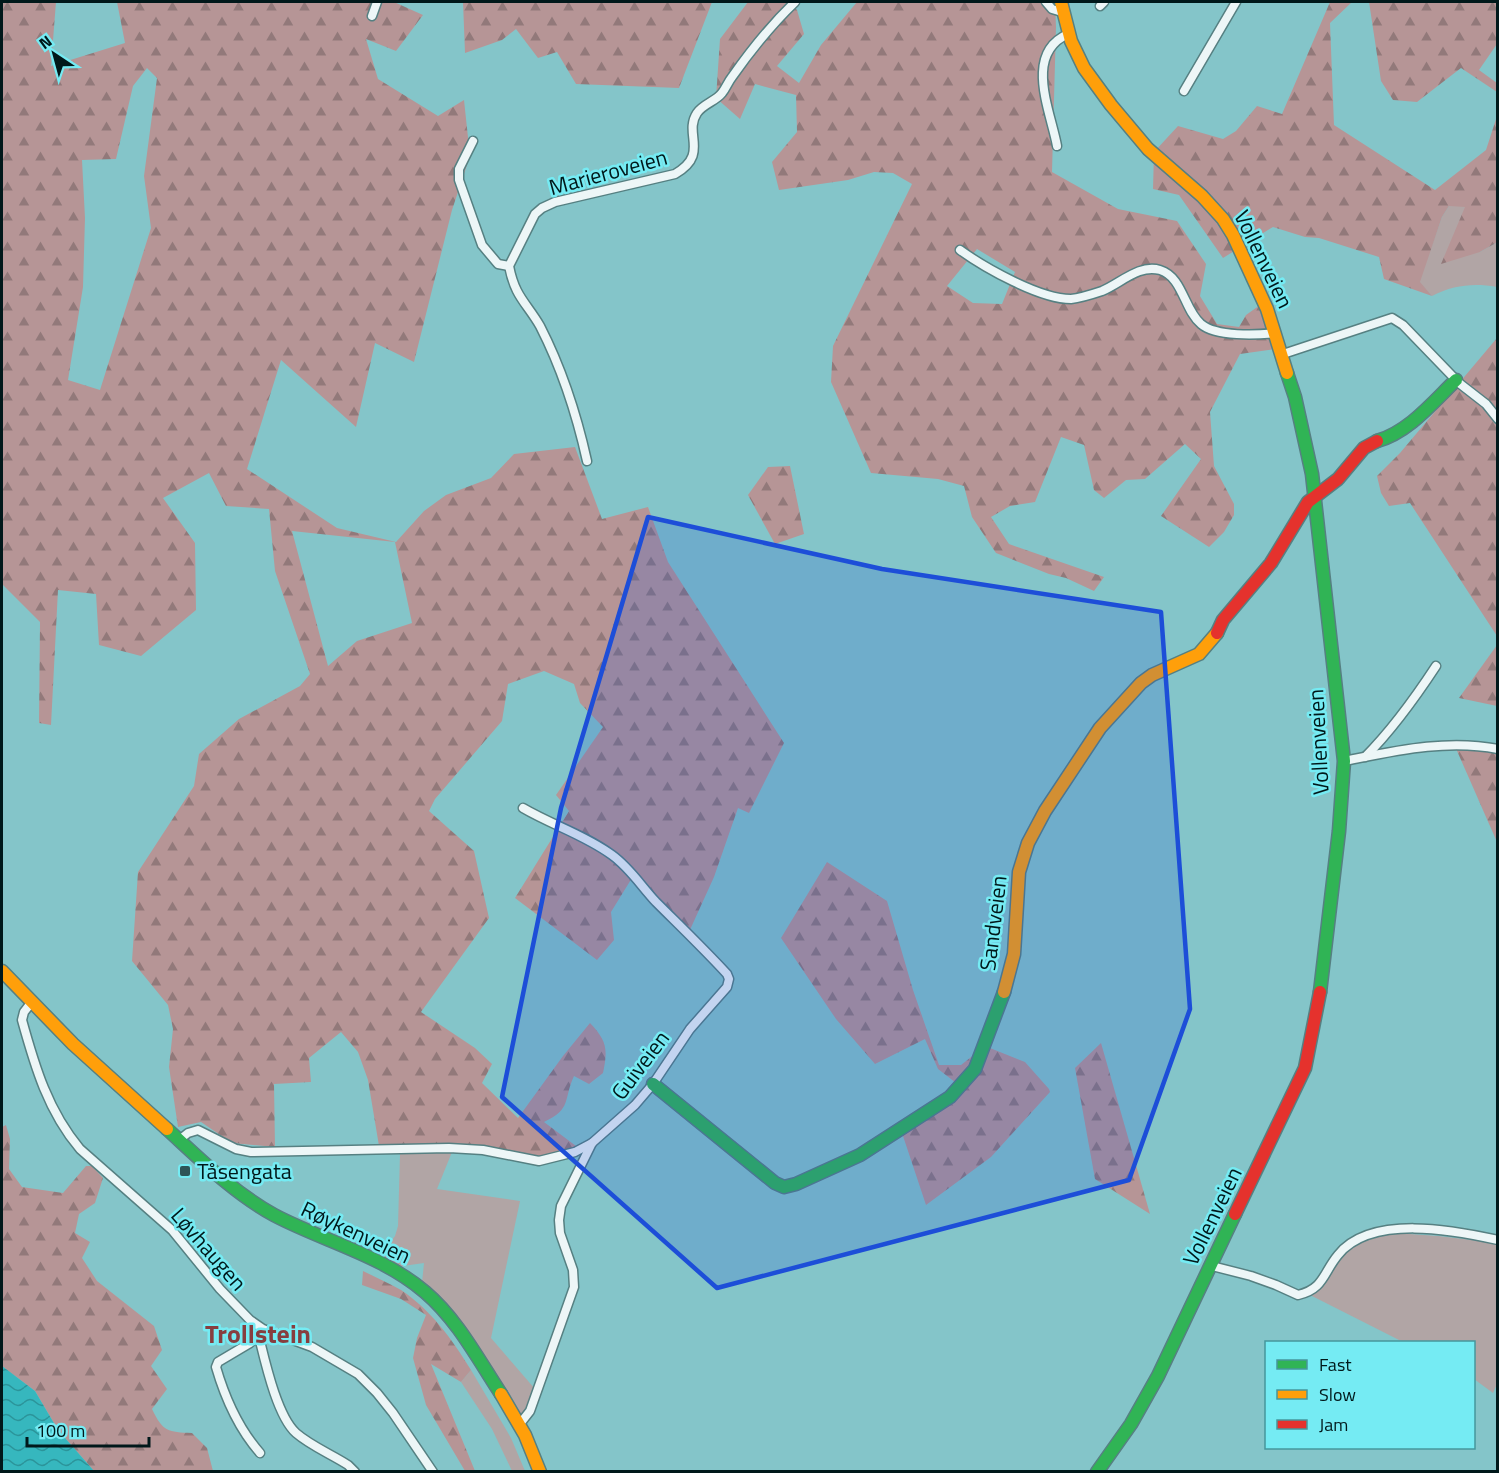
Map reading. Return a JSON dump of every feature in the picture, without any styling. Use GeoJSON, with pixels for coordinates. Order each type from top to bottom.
{"type":"FeatureCollection","features":[{"type":"Feature","properties":{"kind":"main road","name":"Vollenveien"},"geometry":{"type":"LineString","coordinates":[[1061,7],[1068,34],[1081,64],[1126,124],[1157,159],[1202,196],[1223,219],[1240,250],[1276,333],[1302,425],[1315,495],[1344,761],[1342,807],[1317,1014],[1308,1059],[1293,1097],[1158,1376],[1139,1411],[1097,1472]]}},
{"type":"Feature","properties":{"kind":"main road"},"geometry":{"type":"LineString","coordinates":[[1315,495],[1336,482],[1364,448],[1389,438],[1412,422],[1456,380]]}},
{"type":"Feature","properties":{"kind":"main road","name":"Sandveien"},"geometry":{"type":"LineString","coordinates":[[652,1084],[775,1183],[784,1187],[796,1184],[860,1155],[950,1097],[975,1069],[1008,980],[1014,954],[1019,872],[1028,843],[1045,811],[1100,728],[1141,683],[1199,654],[1216,635],[1223,620],[1270,563],[1308,502],[1315,495]]}},
{"type":"Feature","properties":{"kind":"main road","name":"Røykenveien"},"geometry":{"type":"LineString","coordinates":[[2,971],[73,1044],[236,1191],[269,1213],[389,1269],[427,1294],[455,1322],[519,1425],[530,1445],[540,1472]]}},
{"type":"Feature","properties":{"kind":"street"},"geometry":{"type":"LineString","coordinates":[[372,16],[377,2]]}},
{"type":"Feature","properties":{"kind":"street","name":"Marieroveien"},"geometry":{"type":"LineString","coordinates":[[509,266],[535,214],[542,208],[555,202],[675,174],[684,169],[692,158],[695,146],[693,126],[697,113],[722,93],[766,33],[795,2]]}},
{"type":"Feature","properties":{"kind":"street"},"geometry":{"type":"LineString","coordinates":[[1046,2],[1052,9],[1061,7]]}},
{"type":"Feature","properties":{"kind":"street"},"geometry":{"type":"LineString","coordinates":[[1184,91],[1236,2]]}},
{"type":"Feature","properties":{"kind":"street"},"geometry":{"type":"LineString","coordinates":[[1057,146],[1045,95],[1042,67],[1054,43],[1068,34]]}},
{"type":"Feature","properties":{"kind":"street"},"geometry":{"type":"LineString","coordinates":[[473,141],[459,169],[462,193],[482,246],[498,264],[509,266],[518,295],[539,326],[576,413],[587,461]]}},
{"type":"Feature","properties":{"kind":"street"},"geometry":{"type":"LineString","coordinates":[[960,250],[983,267],[1051,296],[1072,299],[1105,290],[1128,276],[1150,268],[1164,271],[1182,292],[1196,319],[1205,327],[1250,336],[1276,333]]}},
{"type":"Feature","properties":{"kind":"street"},"geometry":{"type":"LineString","coordinates":[[1283,354],[1392,318],[1403,324],[1456,380],[1486,404],[1497,419]]}},
{"type":"Feature","properties":{"kind":"street"},"geometry":{"type":"LineString","coordinates":[[1365,757],[1385,737],[1409,707],[1436,666]]}},
{"type":"Feature","properties":{"kind":"street"},"geometry":{"type":"LineString","coordinates":[[1344,761],[1444,745],[1475,745],[1497,749]]}},
{"type":"Feature","properties":{"kind":"street","name":"Guiveien"},"geometry":{"type":"LineString","coordinates":[[519,1425],[530,1412],[574,1287],[573,1270],[560,1233],[561,1206],[592,1143],[635,1106],[690,1029],[727,987],[729,979],[698,942],[654,900],[614,856],[594,843],[543,820],[523,808]]}},
{"type":"Feature","properties":{"kind":"street","name":"Løvhaugen"},"geometry":{"type":"LineString","coordinates":[[32,1003],[22,1016],[40,1084],[69,1135],[80,1149],[172,1230],[220,1290],[261,1333],[312,1347],[358,1374],[393,1413],[433,1472]]}},
{"type":"Feature","properties":{"kind":"street"},"geometry":{"type":"LineString","coordinates":[[178,1141],[188,1133],[198,1130],[236,1149],[251,1152],[448,1148],[483,1150],[539,1161],[574,1152],[592,1143]]}},
{"type":"Feature","properties":{"kind":"street"},"geometry":{"type":"LineString","coordinates":[[1212,1266],[1260,1279],[1298,1296],[1310,1292],[1322,1281],[1339,1254],[1366,1236],[1391,1230],[1419,1228],[1464,1232],[1497,1240]]}},
{"type":"Feature","properties":{"kind":"street"},"geometry":{"type":"LineString","coordinates":[[260,1454],[248,1440],[235,1417],[216,1367],[218,1362],[261,1333],[275,1394],[286,1420],[294,1431],[348,1465],[355,1472]]}},
{"type":"Feature","properties":{"kind":"highlighted area"},"geometry":{"type":"Polygon","coordinates":[[[648,517],[882,569],[1161,612],[1190,1009],[1129,1180],[717,1288],[502,1097],[561,808],[648,517]]]}},
{"type":"Feature","properties":{"kind":"shaded area"},"geometry":{"type":"Polygon","coordinates":[[[1449,206],[1465,206],[1480,252],[1498,244],[1497,287],[1464,286],[1448,289],[1432,296],[1419,282],[1442,217],[1449,206]]]}},
{"type":"Feature","properties":{"kind":"shaded area"},"geometry":{"type":"Polygon","coordinates":[[[452,1152],[437,1189],[520,1201],[491,1338],[535,1389],[522,1418],[422,1283],[424,1263],[396,1267],[378,1258],[395,1236],[398,1226],[400,1154],[452,1152]]]}},
{"type":"Feature","properties":{"kind":"shaded area"},"geometry":{"type":"Polygon","coordinates":[[[1395,1233],[1497,1243],[1497,1384],[1493,1393],[1475,1380],[1475,1341],[1401,1341],[1310,1295],[1339,1256],[1365,1241],[1395,1233]]]}},
{"type":"Feature","properties":{"kind":"shaded area"},"geometry":{"type":"Polygon","coordinates":[[[471,1370],[511,1438],[525,1471],[512,1471],[492,1429],[461,1382],[471,1370]]]}},
{"type":"Feature","properties":{"kind":"green space"},"geometry":{"type":"Polygon","coordinates":[[[2,2],[56,2],[51,66],[125,43],[117,2],[394,2],[423,15],[396,51],[366,39],[378,79],[438,116],[464,100],[470,156],[452,210],[414,362],[375,343],[356,427],[281,360],[247,469],[337,528],[396,542],[424,511],[446,495],[491,478],[514,454],[575,447],[602,519],[648,507],[668,562],[784,743],[749,813],[738,808],[714,877],[689,932],[632,878],[611,912],[614,940],[597,960],[515,898],[569,811],[556,795],[603,727],[580,703],[574,684],[544,671],[508,684],[502,721],[435,799],[429,811],[474,851],[489,918],[421,1012],[475,1048],[492,1064],[482,1083],[518,1118],[590,1023],[600,1035],[605,1046],[603,1073],[589,1084],[574,1076],[563,1108],[544,1122],[580,1149],[537,1160],[476,1151],[380,1152],[368,1080],[358,1052],[341,1032],[309,1058],[311,1082],[274,1084],[275,1147],[232,1143],[201,1122],[178,1127],[169,1067],[173,1029],[168,1005],[132,961],[138,872],[194,786],[199,754],[239,719],[300,686],[310,674],[275,571],[269,509],[226,506],[209,473],[163,498],[195,543],[196,610],[141,656],[99,645],[96,594],[58,590],[51,725],[39,723],[40,622],[2,584],[2,2]],[[147,68],[133,86],[116,159],[82,160],[85,218],[83,287],[68,380],[100,390],[151,228],[144,176],[157,78],[147,68]],[[292,531],[328,666],[357,641],[412,623],[395,542],[292,531]]]}},
{"type":"Feature","properties":{"kind":"green space"},"geometry":{"type":"Polygon","coordinates":[[[463,2],[712,2],[679,88],[576,84],[557,52],[538,58],[516,29],[502,40],[465,53],[463,2]]]}},
{"type":"Feature","properties":{"kind":"green space"},"geometry":{"type":"Polygon","coordinates":[[[748,2],[788,2],[797,10],[804,34],[777,66],[799,83],[821,45],[857,2],[1055,2],[1052,172],[1118,209],[1177,221],[1206,264],[1200,296],[1217,324],[1239,327],[1246,315],[1260,305],[1275,349],[1240,354],[1210,412],[1214,466],[1234,504],[1234,515],[1224,532],[1209,547],[1161,516],[1201,459],[1185,444],[1145,479],[1126,480],[1104,498],[1094,490],[1084,445],[1061,437],[1035,502],[1010,506],[991,517],[1009,544],[1104,577],[1094,591],[1066,578],[1049,574],[996,553],[972,517],[964,486],[938,479],[871,473],[831,382],[833,346],[912,184],[893,173],[874,172],[848,180],[779,190],[772,162],[797,132],[796,95],[755,84],[740,119],[716,98],[720,39],[748,2]],[[977,249],[947,286],[973,303],[1002,304],[1015,272],[977,249]]]}},
{"type":"Feature","properties":{"kind":"green space"},"geometry":{"type":"Polygon","coordinates":[[[1330,2],[1352,2],[1330,23],[1334,125],[1435,190],[1486,150],[1497,116],[1497,244],[1480,252],[1441,264],[1465,207],[1449,206],[1442,217],[1420,282],[1432,296],[1384,279],[1379,257],[1319,238],[1305,237],[1273,227],[1223,258],[1179,195],[1153,189],[1154,152],[1178,126],[1223,139],[1236,131],[1257,106],[1282,114],[1330,2]]]}},
{"type":"Feature","properties":{"kind":"green space"},"geometry":{"type":"Polygon","coordinates":[[[1369,2],[1497,2],[1497,44],[1479,70],[1497,83],[1497,92],[1461,68],[1417,102],[1393,100],[1381,81],[1369,2]]]}},
{"type":"Feature","properties":{"kind":"green space"},"geometry":{"type":"Polygon","coordinates":[[[1497,338],[1497,636],[1410,503],[1389,506],[1381,493],[1377,476],[1400,453],[1497,338]]]}},
{"type":"Feature","properties":{"kind":"green space"},"geometry":{"type":"Polygon","coordinates":[[[790,466],[804,534],[775,544],[748,495],[768,467],[790,466]]]}},
{"type":"Feature","properties":{"kind":"green space"},"geometry":{"type":"Polygon","coordinates":[[[1497,645],[1497,706],[1459,698],[1497,645]]]}},
{"type":"Feature","properties":{"kind":"green space"},"geometry":{"type":"Polygon","coordinates":[[[1454,744],[1497,751],[1497,842],[1454,744]]]}},
{"type":"Feature","properties":{"kind":"green space"},"geometry":{"type":"Polygon","coordinates":[[[827,862],[887,901],[913,990],[939,1065],[961,1065],[985,1046],[1025,1062],[1050,1092],[991,1157],[926,1205],[901,1130],[960,1086],[938,1069],[925,1039],[875,1064],[836,1019],[781,938],[827,862]]]}},
{"type":"Feature","properties":{"kind":"green space"},"geometry":{"type":"Polygon","coordinates":[[[1101,1043],[1150,1214],[1095,1179],[1075,1068],[1101,1043]]]}},
{"type":"Feature","properties":{"kind":"green space"},"geometry":{"type":"Polygon","coordinates":[[[6,1125],[10,1139],[9,1169],[22,1187],[63,1193],[86,1166],[92,1166],[103,1178],[95,1203],[79,1214],[75,1233],[90,1242],[82,1258],[97,1281],[154,1326],[162,1350],[151,1366],[167,1389],[152,1409],[167,1429],[192,1433],[207,1448],[213,1471],[94,1471],[58,1430],[35,1391],[2,1366],[2,1127],[6,1125]]]}},
{"type":"Feature","properties":{"kind":"green space"},"geometry":{"type":"Polygon","coordinates":[[[363,1271],[401,1290],[422,1307],[448,1336],[471,1370],[461,1382],[431,1364],[475,1471],[465,1471],[426,1405],[413,1358],[417,1338],[426,1315],[401,1299],[362,1285],[363,1271]]]}},
{"type":"Feature","properties":{"kind":"water"},"geometry":{"type":"Polygon","coordinates":[[[2,1366],[35,1391],[58,1430],[94,1471],[2,1471],[2,1366]]]}},
{"type":"Feature","properties":{"kind":"traffic: fast"},"geometry":{"type":"LineString","coordinates":[[1287,373],[1295,397],[1312,474],[1344,761],[1339,831],[1320,992]]}},
{"type":"Feature","properties":{"kind":"traffic: fast"},"geometry":{"type":"LineString","coordinates":[[1377,441],[1389,437],[1410,424],[1456,380]]}},
{"type":"Feature","properties":{"kind":"traffic: fast"},"geometry":{"type":"LineString","coordinates":[[653,1084],[775,1183],[784,1187],[796,1184],[860,1155],[950,1097],[975,1069],[1004,992]]}},
{"type":"Feature","properties":{"kind":"traffic: fast"},"geometry":{"type":"LineString","coordinates":[[167,1129],[218,1175],[259,1206],[293,1224],[371,1258],[408,1279],[425,1292],[457,1327],[501,1394]]}},
{"type":"Feature","properties":{"kind":"traffic: fast"},"geometry":{"type":"LineString","coordinates":[[1097,1472],[1131,1424],[1158,1376],[1235,1214]]}},
{"type":"Feature","properties":{"kind":"traffic: slow"},"geometry":{"type":"LineString","coordinates":[[1061,2],[1071,41],[1084,68],[1111,105],[1148,149],[1202,196],[1223,219],[1233,235],[1267,309],[1287,373]]}},
{"type":"Feature","properties":{"kind":"traffic: slow"},"geometry":{"type":"LineString","coordinates":[[1004,992],[1014,954],[1019,872],[1028,843],[1045,811],[1100,728],[1141,683],[1152,675],[1199,654],[1217,633]]}},
{"type":"Feature","properties":{"kind":"traffic: slow"},"geometry":{"type":"LineString","coordinates":[[2,971],[73,1044],[167,1129]]}},
{"type":"Feature","properties":{"kind":"traffic: slow"},"geometry":{"type":"LineString","coordinates":[[501,1394],[525,1435],[540,1472]]}},
{"type":"Feature","properties":{"kind":"traffic: jam"},"geometry":{"type":"LineString","coordinates":[[1217,633],[1223,620],[1271,563],[1308,502],[1338,479],[1364,448],[1377,441]]}},
{"type":"Feature","properties":{"kind":"traffic: jam"},"geometry":{"type":"LineString","coordinates":[[1235,1214],[1305,1068],[1320,992]]}},
{"type":"Feature","properties":{"kind":"place","name":"Tåsengata"},"geometry":{"type":"Point","coordinates":[185,1171]}},
{"type":"Feature","properties":{"kind":"district","name":"Trollstein"},"geometry":{"type":"Point","coordinates":[258,1334]}}]}
